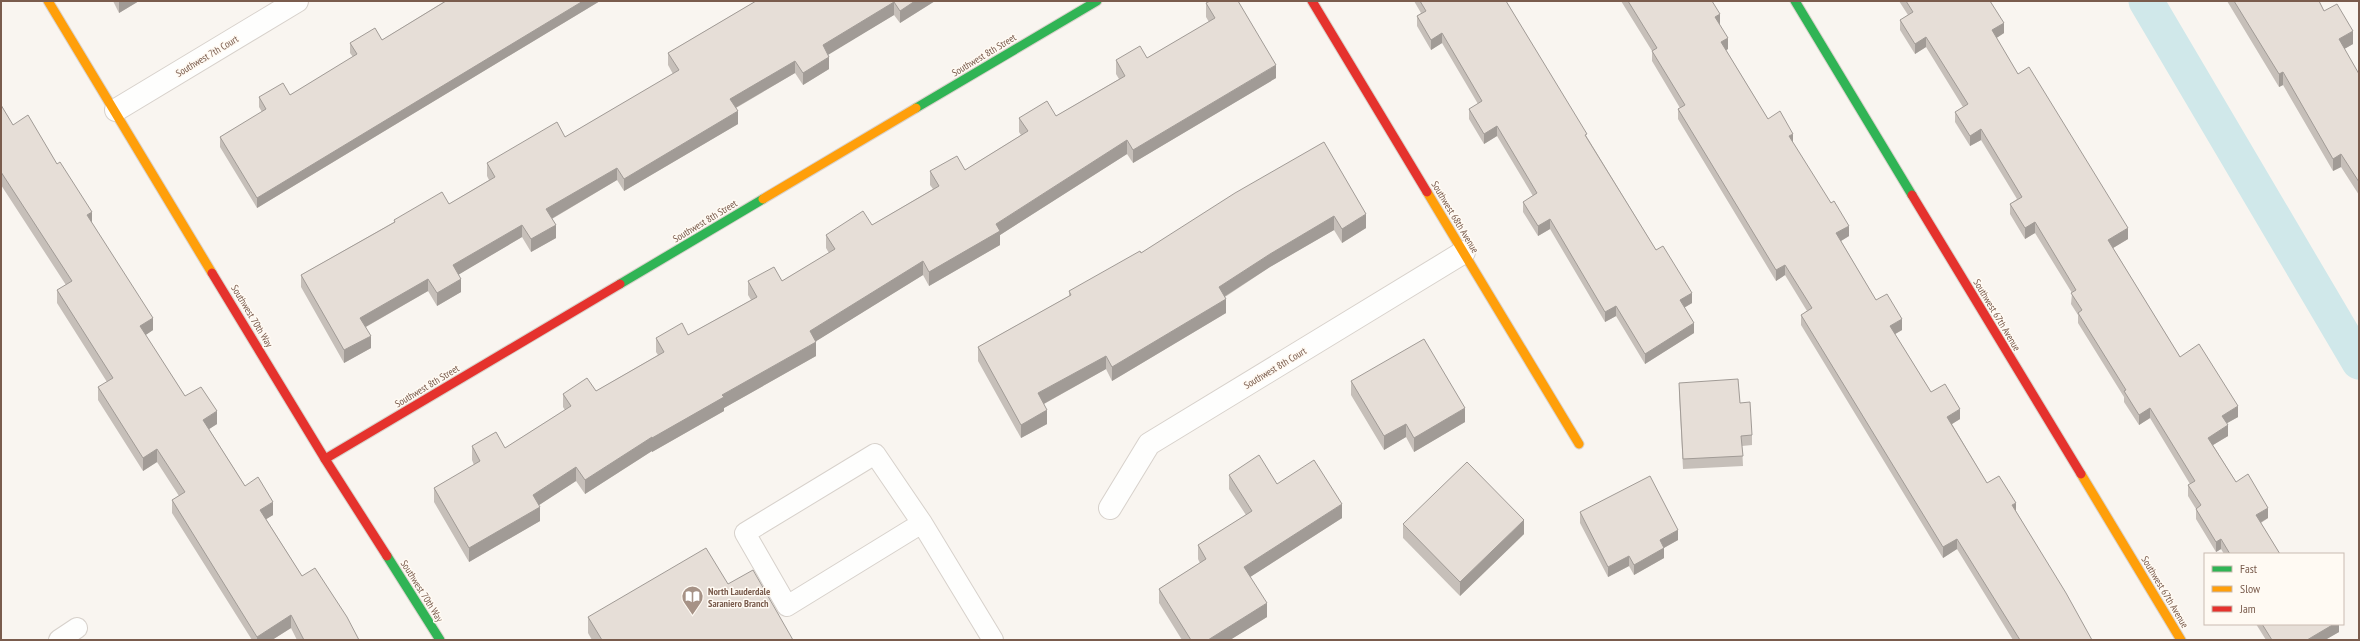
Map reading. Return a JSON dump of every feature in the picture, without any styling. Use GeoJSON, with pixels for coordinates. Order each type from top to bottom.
{"type":"FeatureCollection","features":[{"type":"Feature","properties":{"kind":"street","name":"Southwest 70th Way"},"geometry":{"type":"LineString","coordinates":[[48,1],[116,110],[325,459],[440,640]]}},
{"type":"Feature","properties":{"kind":"street","name":"Southwest 7th Court"},"geometry":{"type":"LineString","coordinates":[[116,110],[297,1]]}},
{"type":"Feature","properties":{"kind":"street","name":"Southwest 8th Street"},"geometry":{"type":"LineString","coordinates":[[325,459],[1097,1]]}},
{"type":"Feature","properties":{"kind":"street","name":"Southwest 68th Avenue"},"geometry":{"type":"LineString","coordinates":[[1312,1],[1579,444]]}},
{"type":"Feature","properties":{"kind":"street","name":"Southwest 67th Avenue"},"geometry":{"type":"LineString","coordinates":[[1795,1],[2182,640]]}},
{"type":"Feature","properties":{"kind":"street","name":"Southwest 8th Court"},"geometry":{"type":"LineString","coordinates":[[1110,508],[1149,444],[1464,252]]}},
{"type":"Feature","properties":{"kind":"lane"},"geometry":{"type":"LineString","coordinates":[[922,523],[787,606],[745,533],[875,454],[922,523],[989,639]]}},
{"type":"Feature","properties":{"kind":"lane"},"geometry":{"type":"LineString","coordinates":[[59,640],[77,628]]}},
{"type":"Feature","properties":{"kind":"building"},"geometry":{"type":"Polygon","coordinates":[[[446,1],[583,1],[257,198],[220,137],[266,109],[259,97],[283,83],[290,95],[357,54],[350,43],[375,28],[382,40],[446,1]]]}},
{"type":"Feature","properties":{"kind":"building"},"geometry":{"type":"Polygon","coordinates":[[[756,1],[915,1],[900,11],[894,2],[823,45],[829,57],[803,73],[795,61],[730,99],[738,111],[624,179],[617,168],[546,209],[556,225],[531,239],[522,225],[453,265],[461,279],[437,293],[428,279],[360,318],[371,336],[344,350],[301,275],[395,222],[394,220],[442,192],[449,204],[495,177],[487,163],[557,122],[565,137],[679,70],[668,53],[756,1]]]}},
{"type":"Feature","properties":{"kind":"building"},"geometry":{"type":"Polygon","coordinates":[[[1210,1],[1238,1],[1276,65],[1133,150],[1127,140],[996,224],[1000,231],[929,272],[923,261],[810,331],[816,342],[722,395],[724,397],[652,437],[585,480],[576,467],[533,495],[540,507],[469,548],[434,488],[480,461],[472,446],[496,432],[505,448],[571,406],[563,394],[587,378],[596,391],[664,352],[656,338],[682,323],[688,335],[757,297],[748,281],[774,267],[782,281],[835,249],[826,235],[863,211],[872,225],[939,186],[930,171],[957,156],[965,170],[1028,131],[1019,118],[1047,101],[1056,116],[1125,76],[1116,60],[1140,46],[1147,58],[1215,18],[1206,3],[1210,1]]]}},
{"type":"Feature","properties":{"kind":"building"},"geometry":{"type":"Polygon","coordinates":[[[1420,1],[1506,1],[1587,134],[1585,135],[1656,250],[1663,246],[1692,293],[1680,300],[1694,323],[1645,354],[1616,306],[1605,312],[1550,219],[1538,226],[1523,202],[1537,193],[1497,126],[1484,134],[1469,109],[1482,101],[1442,33],[1431,40],[1417,16],[1426,11],[1420,1]]]}},
{"type":"Feature","properties":{"kind":"building"},"geometry":{"type":"Polygon","coordinates":[[[1628,1],[1712,1],[1720,14],[1715,17],[1728,38],[1721,42],[1768,119],[1780,111],[1793,134],[1789,136],[1831,203],[1834,201],[1849,226],[1836,233],[1876,300],[1887,294],[1902,319],[1890,326],[1931,392],[1945,384],[1960,409],[1947,417],[1987,483],[1999,476],[2016,503],[2012,505],[2066,593],[2092,640],[2020,640],[1957,539],[1943,547],[1801,315],[1812,308],[1785,265],[1776,270],[1678,109],[1685,105],[1652,51],[1657,48],[1628,1]]]}},
{"type":"Feature","properties":{"kind":"building"},"geometry":{"type":"Polygon","coordinates":[[[1906,1],[1990,1],[2004,23],[1992,30],[2018,74],[2029,67],[2128,228],[2108,240],[2180,357],[2199,344],[2238,406],[2222,416],[2228,425],[2208,438],[2236,482],[2248,474],[2268,508],[2256,515],[2279,553],[2229,553],[2221,539],[2216,542],[2196,509],[2201,505],[2188,485],[2195,481],[2150,408],[2139,415],[2124,391],[2126,390],[2078,313],[2082,310],[2071,293],[2076,290],[2035,222],[2025,228],[2010,204],[2022,197],[1981,129],[1970,136],[1955,112],[1968,104],[1926,37],[1915,44],[1900,20],[1913,12],[1906,1]]]}},
{"type":"Feature","properties":{"kind":"building"},"geometry":{"type":"Polygon","coordinates":[[[2234,1],[2319,1],[2324,11],[2337,4],[2353,31],[2339,39],[2359,74],[2359,182],[2341,154],[2333,159],[2283,72],[2279,74],[2234,1]]]}},
{"type":"Feature","properties":{"kind":"building"},"geometry":{"type":"Polygon","coordinates":[[[1,105],[13,125],[28,115],[57,164],[60,162],[92,212],[87,215],[153,318],[140,326],[185,396],[201,387],[217,411],[203,420],[245,486],[258,477],[273,502],[260,510],[302,576],[315,568],[347,617],[359,640],[304,640],[291,615],[257,637],[172,500],[185,492],[157,449],[143,458],[98,387],[113,378],[57,290],[72,281],[1,172],[1,105]]]}},
{"type":"Feature","properties":{"kind":"building"},"geometry":{"type":"Polygon","coordinates":[[[1324,142],[1366,214],[1342,229],[1334,216],[1270,254],[1219,287],[1226,299],[1112,367],[1106,356],[1038,393],[1047,410],[1021,425],[978,347],[1071,295],[1069,291],[1140,251],[1141,253],[1235,193],[1324,142]]]}},
{"type":"Feature","properties":{"kind":"building"},"geometry":{"type":"Polygon","coordinates":[[[1424,339],[1465,408],[1414,438],[1406,424],[1384,436],[1351,381],[1424,339]]]}},
{"type":"Feature","properties":{"kind":"building"},"geometry":{"type":"Polygon","coordinates":[[[1738,379],[1740,403],[1750,402],[1752,435],[1741,436],[1743,456],[1683,459],[1679,383],[1738,379]]]}},
{"type":"Feature","properties":{"kind":"building"},"geometry":{"type":"Polygon","coordinates":[[[1259,455],[1277,484],[1314,460],[1342,504],[1244,567],[1267,603],[1208,640],[1191,640],[1159,589],[1206,559],[1198,545],[1252,511],[1229,475],[1259,455]]]}},
{"type":"Feature","properties":{"kind":"building"},"geometry":{"type":"Polygon","coordinates":[[[1467,462],[1524,520],[1460,582],[1403,524],[1467,462]]]}},
{"type":"Feature","properties":{"kind":"building"},"geometry":{"type":"Polygon","coordinates":[[[1650,476],[1678,530],[1660,540],[1664,548],[1634,565],[1629,556],[1608,567],[1580,512],[1650,476]]]}},
{"type":"Feature","properties":{"kind":"building","name":"North Lauderdale Saraniero Branch"},"geometry":{"type":"Polygon","coordinates":[[[706,548],[728,584],[753,570],[793,640],[602,640],[588,617],[706,548]]]}},
{"type":"Feature","properties":{"kind":"building"},"geometry":{"type":"Polygon","coordinates":[[[2263,625],[2332,625],[2307,640],[2272,640],[2263,625]]]}},
{"type":"Feature","properties":{"kind":"waterway"},"geometry":{"type":"LineString","coordinates":[[2146,1],[2359,362]]}},
{"type":"Feature","properties":{"kind":"traffic: fast"},"geometry":{"type":"LineString","coordinates":[[916,108],[1097,1]]}},
{"type":"Feature","properties":{"kind":"traffic: fast"},"geometry":{"type":"LineString","coordinates":[[1795,1],[1912,195]]}},
{"type":"Feature","properties":{"kind":"traffic: fast"},"geometry":{"type":"LineString","coordinates":[[620,284],[763,199]]}},
{"type":"Feature","properties":{"kind":"traffic: fast"},"geometry":{"type":"LineString","coordinates":[[387,556],[440,640]]}},
{"type":"Feature","properties":{"kind":"traffic: slow"},"geometry":{"type":"LineString","coordinates":[[48,1],[212,273]]}},
{"type":"Feature","properties":{"kind":"traffic: slow"},"geometry":{"type":"LineString","coordinates":[[763,199],[916,108]]}},
{"type":"Feature","properties":{"kind":"traffic: slow"},"geometry":{"type":"LineString","coordinates":[[1427,192],[1579,444]]}},
{"type":"Feature","properties":{"kind":"traffic: slow"},"geometry":{"type":"LineString","coordinates":[[2081,474],[2181,640]]}},
{"type":"Feature","properties":{"kind":"traffic: jam"},"geometry":{"type":"LineString","coordinates":[[1312,1],[1427,192]]}},
{"type":"Feature","properties":{"kind":"traffic: jam"},"geometry":{"type":"LineString","coordinates":[[1912,195],[2081,474]]}},
{"type":"Feature","properties":{"kind":"traffic: jam"},"geometry":{"type":"LineString","coordinates":[[212,273],[325,459],[387,556]]}},
{"type":"Feature","properties":{"kind":"traffic: jam"},"geometry":{"type":"LineString","coordinates":[[325,459],[620,284]]}},
{"type":"Feature","properties":{"kind":"place","name":"North Lauderdale Saraniero Branch"},"geometry":{"type":"Point","coordinates":[693,616]}}]}
